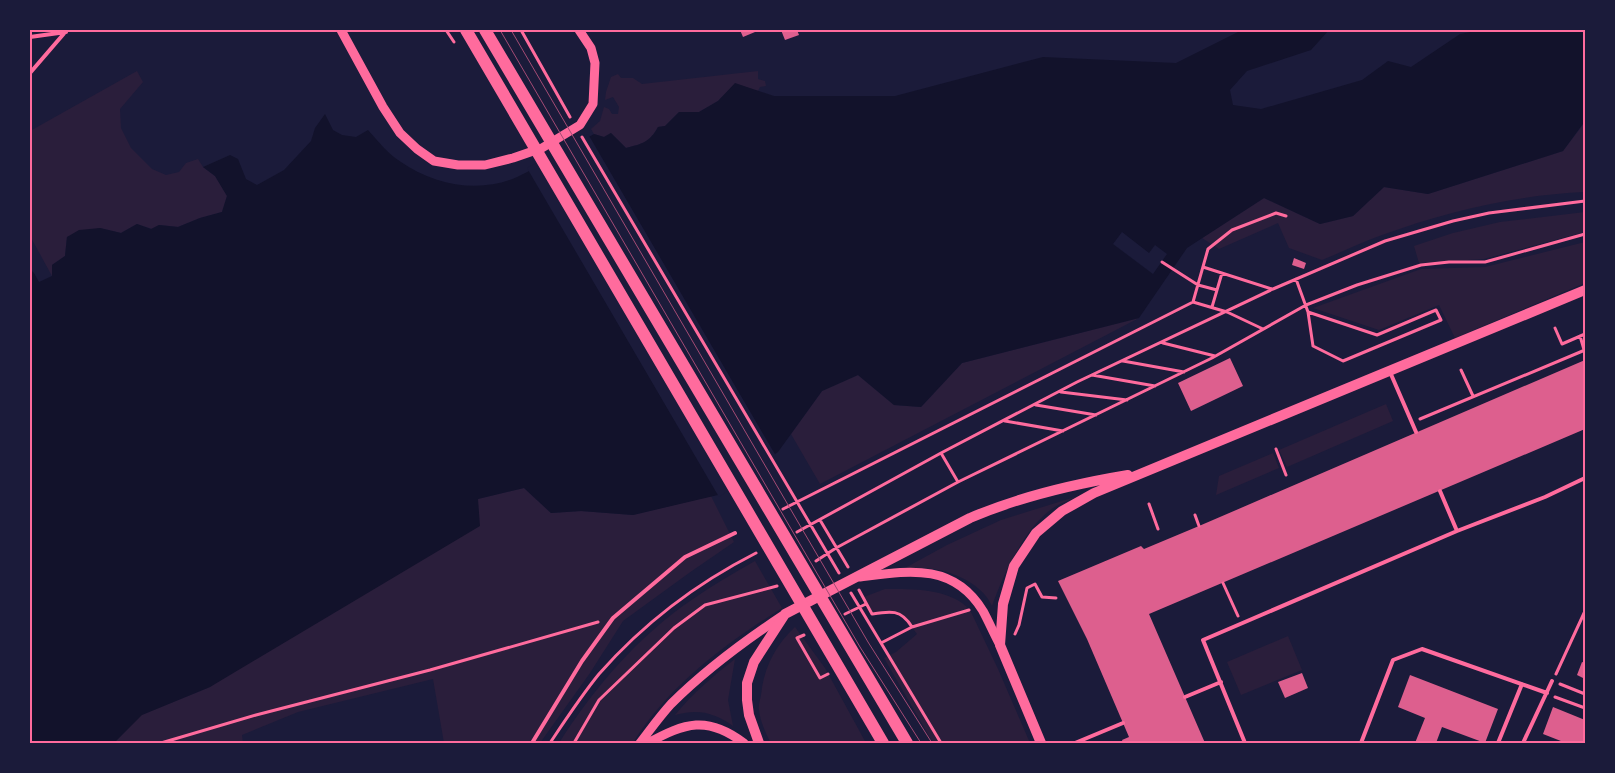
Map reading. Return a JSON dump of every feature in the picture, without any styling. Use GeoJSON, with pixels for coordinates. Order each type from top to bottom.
{"type":"FeatureCollection","features":[{"type":"Feature","properties":{"kind":"main road"},"geometry":{"type":"LineString","coordinates":[[466,30],[884,743]]}},
{"type":"Feature","properties":{"kind":"main road"},"geometry":{"type":"LineString","coordinates":[[486,30],[907,743]]}},
{"type":"Feature","properties":{"kind":"main road"},"geometry":{"type":"LineString","coordinates":[[1041,743],[1000,645],[1003,604],[1014,566],[1036,533],[1062,511],[1094,493],[1585,290]]}},
{"type":"Feature","properties":{"kind":"main road"},"geometry":{"type":"LineString","coordinates":[[759,743],[748,715],[747,684],[754,662],[786,614],[970,518],[997,507],[1042,492],[1101,479],[1147,472]]}},
{"type":"Feature","properties":{"kind":"street"},"geometry":{"type":"LineString","coordinates":[[341,30],[383,107],[400,133],[417,149],[434,161],[458,165],[485,165],[512,158],[542,148],[580,125],[593,104],[595,62],[591,48],[579,30]]}},
{"type":"Feature","properties":{"kind":"street"},"geometry":{"type":"LineString","coordinates":[[854,578],[907,571],[933,573],[955,582],[971,595],[983,610],[1000,645]]}},
{"type":"Feature","properties":{"kind":"street"},"geometry":{"type":"LineString","coordinates":[[640,743],[670,706],[704,673],[746,640],[786,614]]}},
{"type":"Feature","properties":{"kind":"street"},"geometry":{"type":"LineString","coordinates":[[648,743],[673,730],[692,725],[706,725],[733,734],[744,743]]}},
{"type":"Feature","properties":{"kind":"lane"},"geometry":{"type":"LineString","coordinates":[[30,37],[66,31]]}},
{"type":"Feature","properties":{"kind":"lane"},"geometry":{"type":"LineString","coordinates":[[30,73],[66,31]]}},
{"type":"Feature","properties":{"kind":"lane"},"geometry":{"type":"LineString","coordinates":[[1390,372],[1416,432]]}},
{"type":"Feature","properties":{"kind":"lane"},"geometry":{"type":"LineString","coordinates":[[1246,743],[1203,640],[1457,531],[1545,497],[1585,478]]}},
{"type":"Feature","properties":{"kind":"lane"},"geometry":{"type":"LineString","coordinates":[[1440,491],[1457,531]]}},
{"type":"Feature","properties":{"kind":"lane"},"geometry":{"type":"LineString","coordinates":[[532,743],[577,668],[613,618],[685,558],[735,533]]}},
{"type":"Feature","properties":{"kind":"lane"},"geometry":{"type":"LineString","coordinates":[[1361,743],[1394,660],[1422,649],[1547,693]]}},
{"type":"Feature","properties":{"kind":"lane"},"geometry":{"type":"LineString","coordinates":[[1523,743],[1552,681]]}},
{"type":"Feature","properties":{"kind":"lane"},"geometry":{"type":"LineString","coordinates":[[1185,697],[1221,682]]}},
{"type":"Feature","properties":{"kind":"lane"},"geometry":{"type":"LineString","coordinates":[[1498,743],[1522,684]]}},
{"type":"Feature","properties":{"kind":"lane"},"geometry":{"type":"LineString","coordinates":[[1075,743],[1123,723]]}},
{"type":"Feature","properties":{"kind":"path"},"geometry":{"type":"LineString","coordinates":[[521,30],[572,120]]}},
{"type":"Feature","properties":{"kind":"path"},"geometry":{"type":"LineString","coordinates":[[577,129],[841,577]]}},
{"type":"Feature","properties":{"kind":"path"},"geometry":{"type":"LineString","coordinates":[[793,534],[941,453],[1092,375],[1273,289],[1385,241],[1452,221],[1488,213],[1585,201]]}},
{"type":"Feature","properties":{"kind":"path"},"geometry":{"type":"LineString","coordinates":[[1193,302],[1208,249],[1232,230],[1276,213],[1286,216]]}},
{"type":"Feature","properties":{"kind":"path"},"geometry":{"type":"LineString","coordinates":[[811,564],[836,548],[958,482],[1216,356],[1306,305],[1357,285],[1421,265],[1449,262],[1485,262],[1585,234]]}},
{"type":"Feature","properties":{"kind":"path"},"geometry":{"type":"LineString","coordinates":[[1162,262],[1198,285],[1217,290]]}},
{"type":"Feature","properties":{"kind":"path"},"geometry":{"type":"LineString","coordinates":[[1203,268],[1273,289]]}},
{"type":"Feature","properties":{"kind":"path"},"geometry":{"type":"LineString","coordinates":[[1212,307],[1222,273]]}},
{"type":"Feature","properties":{"kind":"path"},"geometry":{"type":"LineString","coordinates":[[1296,279],[1308,312],[1313,346],[1344,362],[1441,320],[1436,310],[1377,335],[1308,312]]}},
{"type":"Feature","properties":{"kind":"path"},"geometry":{"type":"LineString","coordinates":[[779,511],[1193,302],[1227,312],[1263,329]]}},
{"type":"Feature","properties":{"kind":"path"},"geometry":{"type":"LineString","coordinates":[[1555,328],[1562,344],[1585,334]]}},
{"type":"Feature","properties":{"kind":"path"},"geometry":{"type":"LineString","coordinates":[[1426,417],[1585,351],[1580,336]]}},
{"type":"Feature","properties":{"kind":"path"},"geometry":{"type":"LineString","coordinates":[[1162,343],[1216,356]]}},
{"type":"Feature","properties":{"kind":"path"},"geometry":{"type":"LineString","coordinates":[[1122,361],[1184,372]]}},
{"type":"Feature","properties":{"kind":"path"},"geometry":{"type":"LineString","coordinates":[[1461,370],[1473,396]]}},
{"type":"Feature","properties":{"kind":"path"},"geometry":{"type":"LineString","coordinates":[[1092,375],[1156,386]]}},
{"type":"Feature","properties":{"kind":"path"},"geometry":{"type":"LineString","coordinates":[[1060,392],[1128,400]]}},
{"type":"Feature","properties":{"kind":"path"},"geometry":{"type":"LineString","coordinates":[[1035,405],[1097,415]]}},
{"type":"Feature","properties":{"kind":"path"},"geometry":{"type":"LineString","coordinates":[[1005,421],[1063,431]]}},
{"type":"Feature","properties":{"kind":"path"},"geometry":{"type":"LineString","coordinates":[[1276,449],[1286,475]]}},
{"type":"Feature","properties":{"kind":"path"},"geometry":{"type":"LineString","coordinates":[[941,453],[958,482]]}},
{"type":"Feature","properties":{"kind":"path"},"geometry":{"type":"LineString","coordinates":[[1149,504],[1158,529]]}},
{"type":"Feature","properties":{"kind":"path"},"geometry":{"type":"LineString","coordinates":[[1194,515],[1199,526]]}},
{"type":"Feature","properties":{"kind":"path"},"geometry":{"type":"LineString","coordinates":[[550,743],[571,710],[598,676],[632,641],[688,593],[758,552]]}},
{"type":"Feature","properties":{"kind":"path"},"geometry":{"type":"LineString","coordinates":[[1224,583],[1241,623]]}},
{"type":"Feature","properties":{"kind":"path"},"geometry":{"type":"LineString","coordinates":[[1036,584],[1042,597],[1056,598]]}},
{"type":"Feature","properties":{"kind":"path"},"geometry":{"type":"LineString","coordinates":[[846,585],[941,743]]}},
{"type":"Feature","properties":{"kind":"path"},"geometry":{"type":"LineString","coordinates":[[574,743],[599,700],[674,628],[704,605],[778,586]]}},
{"type":"Feature","properties":{"kind":"path"},"geometry":{"type":"LineString","coordinates":[[1585,612],[1552,681],[1585,694]]}},
{"type":"Feature","properties":{"kind":"path"},"geometry":{"type":"LineString","coordinates":[[161,743],[256,714],[430,670],[613,618]]}},
{"type":"Feature","properties":{"kind":"path"},"geometry":{"type":"LineString","coordinates":[[881,643],[912,627]]}},
{"type":"Feature","properties":{"kind":"path"},"geometry":{"type":"LineString","coordinates":[[798,638],[820,678],[828,674]]}},
{"type":"Feature","properties":{"kind":"path"},"geometry":{"type":"LineString","coordinates":[[1547,693],[1585,708]]}},
{"type":"Feature","properties":{"kind":"shaded area"},"geometry":{"type":"Polygon","coordinates":[[[1242,30],[1329,30],[1311,50],[1247,71],[1230,90],[1233,105],[1261,109],[1362,80],[1388,61],[1411,67],[1460,34],[1481,30],[1585,30],[1585,121],[1563,151],[1428,194],[1384,187],[1353,216],[1320,224],[1264,198],[1187,248],[1139,318],[962,363],[921,407],[894,405],[858,375],[822,391],[778,452],[718,495],[633,515],[581,511],[551,513],[524,488],[478,499],[480,526],[210,687],[142,715],[114,743],[30,743],[30,269],[39,282],[52,276],[52,265],[65,256],[67,237],[79,230],[100,228],[121,233],[137,224],[151,229],[159,225],[178,227],[222,212],[227,196],[215,176],[203,167],[230,155],[238,159],[246,179],[257,185],[284,170],[311,141],[315,128],[325,114],[333,130],[342,135],[356,137],[368,130],[396,159],[414,170],[442,181],[473,186],[488,185],[517,177],[594,134],[604,137],[611,133],[626,148],[641,144],[652,136],[658,127],[665,126],[679,112],[699,112],[718,101],[735,83],[774,96],[895,96],[1043,57],[1176,63],[1242,30]]]}},
{"type":"Feature","properties":{"kind":"shaded area"},"geometry":{"type":"Polygon","coordinates":[[[137,71],[143,82],[120,109],[121,128],[131,148],[152,169],[166,175],[179,172],[186,163],[198,159],[203,167],[215,176],[227,196],[222,212],[178,227],[159,225],[152,229],[137,224],[121,233],[100,228],[67,237],[65,256],[52,265],[52,276],[30,236],[30,131],[137,71]]]}},
{"type":"Feature","properties":{"kind":"shaded area"},"geometry":{"type":"Polygon","coordinates":[[[758,71],[758,79],[765,81],[766,86],[760,87],[758,91],[735,84],[718,101],[699,112],[679,112],[665,126],[658,127],[649,139],[637,145],[626,148],[611,133],[604,137],[594,134],[591,129],[600,121],[604,107],[609,109],[612,114],[618,114],[619,107],[613,97],[605,100],[611,77],[618,74],[621,78],[633,78],[642,84],[758,71]]]}},
{"type":"Feature","properties":{"kind":"shaded area"},"geometry":{"type":"Polygon","coordinates":[[[1585,122],[1585,192],[1533,197],[1457,212],[1407,226],[1322,260],[1289,248],[1278,223],[1219,249],[1202,238],[1264,198],[1320,224],[1353,216],[1384,187],[1428,194],[1563,151],[1585,122]]]}},
{"type":"Feature","properties":{"kind":"shaded area"},"geometry":{"type":"Polygon","coordinates":[[[1585,212],[1585,232],[1484,259],[1419,263],[1414,246],[1453,233],[1500,222],[1585,212]]]}},
{"type":"Feature","properties":{"kind":"shaded area"},"geometry":{"type":"Polygon","coordinates":[[[1585,242],[1585,283],[1455,338],[1439,305],[1379,330],[1313,308],[1421,269],[1485,267],[1585,242]]]}},
{"type":"Feature","properties":{"kind":"shaded area"},"geometry":{"type":"Polygon","coordinates":[[[1139,318],[820,484],[791,434],[822,391],[858,375],[894,405],[921,407],[962,363],[1139,318]]]}},
{"type":"Feature","properties":{"kind":"shaded area"},"geometry":{"type":"Polygon","coordinates":[[[1386,404],[1393,421],[1287,467],[1279,450],[1386,404]]]}},
{"type":"Feature","properties":{"kind":"shaded area"},"geometry":{"type":"Polygon","coordinates":[[[1273,453],[1279,468],[1216,495],[1219,476],[1273,453]]]}},
{"type":"Feature","properties":{"kind":"shaded area"},"geometry":{"type":"Polygon","coordinates":[[[524,488],[551,513],[581,511],[633,515],[711,496],[734,542],[623,621],[590,673],[540,743],[444,743],[433,679],[298,712],[242,735],[243,743],[114,743],[141,715],[210,687],[477,499],[524,488]]]}},
{"type":"Feature","properties":{"kind":"shaded area"},"geometry":{"type":"Polygon","coordinates":[[[1078,496],[1053,508],[1033,527],[1009,566],[992,606],[982,592],[959,576],[933,569],[905,568],[947,545],[1001,520],[1078,496]]]}},
{"type":"Feature","properties":{"kind":"shaded area"},"geometry":{"type":"Polygon","coordinates":[[[755,561],[782,608],[719,651],[681,684],[663,702],[633,743],[559,743],[602,683],[618,664],[654,629],[701,594],[755,561]]]}},
{"type":"Feature","properties":{"kind":"shaded area"},"geometry":{"type":"Polygon","coordinates":[[[885,589],[930,591],[952,597],[970,610],[1030,743],[933,743],[884,658],[896,652],[917,634],[900,615],[895,613],[874,614],[864,597],[885,589]]]}},
{"type":"Feature","properties":{"kind":"shaded area"},"geometry":{"type":"Polygon","coordinates":[[[795,627],[825,668],[866,743],[771,743],[759,708],[765,675],[776,649],[795,627]]]}},
{"type":"Feature","properties":{"kind":"shaded area"},"geometry":{"type":"Polygon","coordinates":[[[1288,636],[1302,670],[1241,695],[1227,662],[1288,636]]]}},
{"type":"Feature","properties":{"kind":"shaded area"},"geometry":{"type":"Polygon","coordinates":[[[735,659],[728,700],[733,726],[705,713],[691,712],[675,715],[704,685],[735,659]]]}},
{"type":"Feature","properties":{"kind":"pier"},"geometry":{"type":"Polygon","coordinates":[[[588,134],[776,456],[719,497],[527,168],[588,134]]]}},
{"type":"Feature","properties":{"kind":"pier"},"geometry":{"type":"Polygon","coordinates":[[[1122,232],[1149,253],[1155,245],[1167,254],[1153,274],[1113,244],[1122,232]]]}},
{"type":"Feature","properties":{"kind":"building"},"geometry":{"type":"Polygon","coordinates":[[[740,30],[754,30],[755,32],[743,37],[740,30]]]}},
{"type":"Feature","properties":{"kind":"building"},"geometry":{"type":"Polygon","coordinates":[[[781,30],[797,30],[799,35],[785,40],[781,30]]]}},
{"type":"Feature","properties":{"kind":"building"},"geometry":{"type":"Polygon","coordinates":[[[1294,258],[1306,263],[1304,269],[1292,265],[1294,258]]]}},
{"type":"Feature","properties":{"kind":"building"},"geometry":{"type":"Polygon","coordinates":[[[1230,358],[1243,386],[1191,411],[1178,383],[1230,358]]]}},
{"type":"Feature","properties":{"kind":"building"},"geometry":{"type":"Polygon","coordinates":[[[1585,360],[1585,429],[1149,614],[1205,743],[1123,743],[1122,740],[1129,737],[1087,639],[1058,581],[1141,546],[1144,549],[1199,526],[1585,360]]]}},
{"type":"Feature","properties":{"kind":"building"},"geometry":{"type":"Polygon","coordinates":[[[1582,662],[1585,663],[1585,679],[1577,675],[1582,662]]]}},
{"type":"Feature","properties":{"kind":"building"},"geometry":{"type":"Polygon","coordinates":[[[1302,673],[1308,688],[1285,698],[1278,682],[1302,673]]]}},
{"type":"Feature","properties":{"kind":"building"},"geometry":{"type":"Polygon","coordinates":[[[1410,675],[1498,709],[1485,743],[1442,727],[1436,743],[1415,743],[1425,718],[1398,707],[1410,675]]]}},
{"type":"Feature","properties":{"kind":"building"},"geometry":{"type":"Polygon","coordinates":[[[1553,707],[1585,720],[1585,743],[1566,743],[1543,734],[1553,707]]]}},
{"type":"Feature","properties":{"kind":"tram line"},"geometry":{"type":"LineString","coordinates":[[500,30],[860,647],[921,743]]}},
{"type":"Feature","properties":{"kind":"tram line"},"geometry":{"type":"LineString","coordinates":[[511,30],[868,642],[932,743]]}}]}
